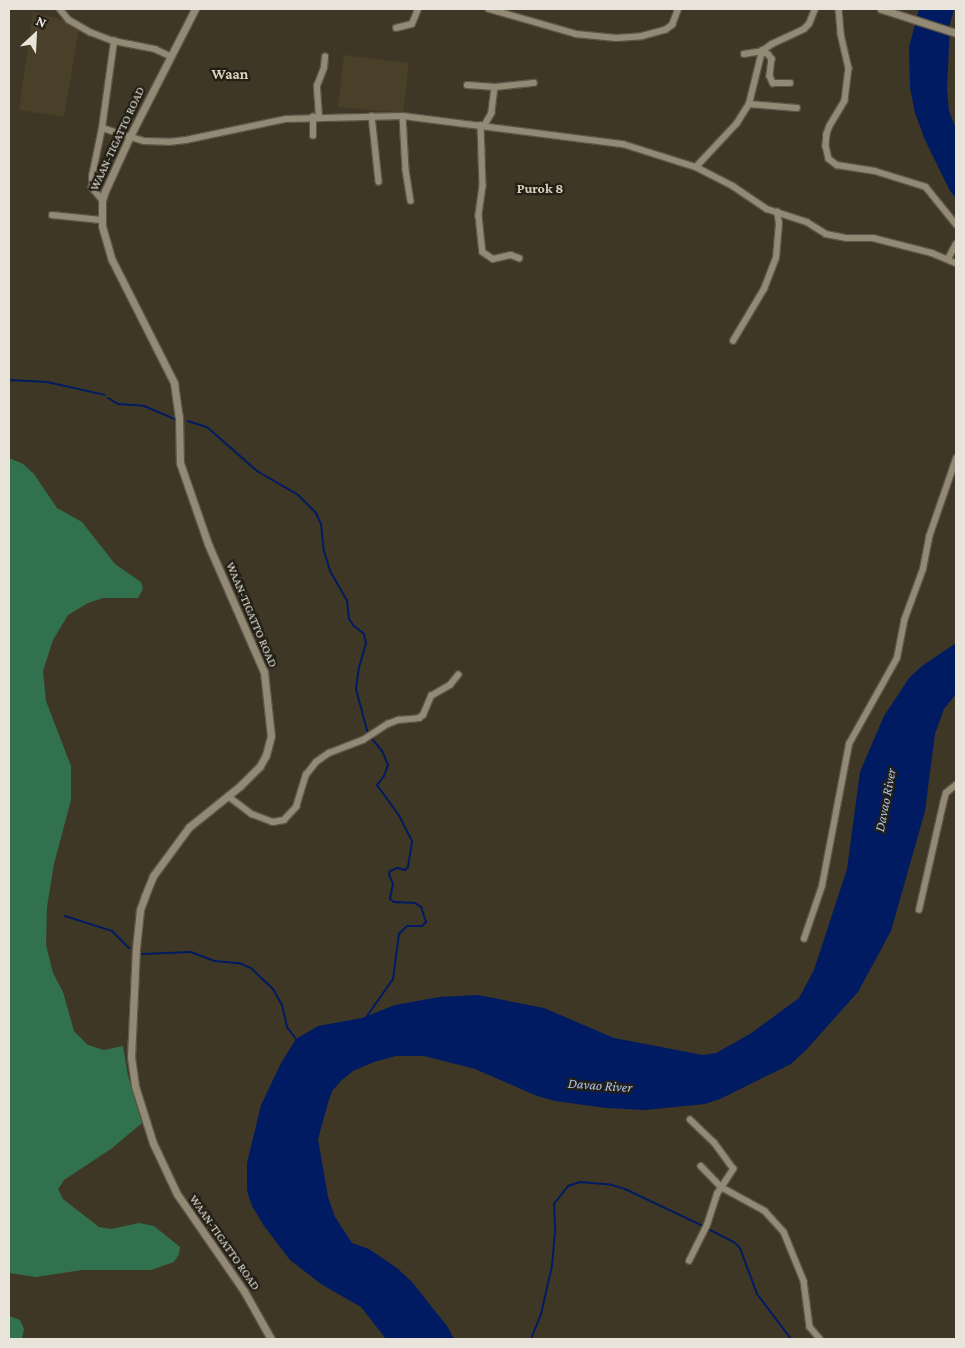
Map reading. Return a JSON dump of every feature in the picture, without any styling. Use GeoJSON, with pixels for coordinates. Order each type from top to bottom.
{"type":"FeatureCollection","features":[{"type":"Feature","properties":{"kind":"street"},"geometry":{"type":"LineString","coordinates":[[60,9],[65,17],[76,25],[114,40],[155,49],[170,56]]}},
{"type":"Feature","properties":{"kind":"street","name":"WAAN-TIGATTO ROAD"},"geometry":{"type":"LineString","coordinates":[[195,9],[130,136],[102,200],[101,220],[104,239],[112,260],[174,382],[179,417],[180,463],[208,544],[264,672],[271,736],[270,746],[260,766],[228,796],[189,827],[153,876],[144,896],[140,910],[136,948],[131,1057],[135,1086],[153,1143],[176,1194],[244,1291],[271,1339]]}},
{"type":"Feature","properties":{"kind":"street"},"geometry":{"type":"LineString","coordinates":[[396,28],[412,24],[418,9]]}},
{"type":"Feature","properties":{"kind":"street"},"geometry":{"type":"LineString","coordinates":[[489,9],[498,10],[576,34],[616,38],[642,36],[665,30],[672,25],[678,9]]}},
{"type":"Feature","properties":{"kind":"street"},"geometry":{"type":"LineString","coordinates":[[744,54],[762,51],[804,29],[809,24],[815,9]]}},
{"type":"Feature","properties":{"kind":"street"},"geometry":{"type":"LineString","coordinates":[[839,9],[841,34],[849,68],[845,101],[827,134],[827,154],[829,159],[837,165],[875,171],[926,187],[956,224]]}},
{"type":"Feature","properties":{"kind":"street"},"geometry":{"type":"LineString","coordinates":[[889,10],[956,33]]}},
{"type":"Feature","properties":{"kind":"street"},"geometry":{"type":"LineString","coordinates":[[102,200],[94,192],[92,182],[102,128],[114,40]]}},
{"type":"Feature","properties":{"kind":"street"},"geometry":{"type":"LineString","coordinates":[[762,51],[772,59],[770,76],[773,83],[790,83]]}},
{"type":"Feature","properties":{"kind":"street"},"geometry":{"type":"LineString","coordinates":[[696,167],[737,123],[749,104],[762,51]]}},
{"type":"Feature","properties":{"kind":"street"},"geometry":{"type":"LineString","coordinates":[[313,136],[317,86],[324,68],[324,57]]}},
{"type":"Feature","properties":{"kind":"street"},"geometry":{"type":"LineString","coordinates":[[467,85],[494,87],[534,83]]}},
{"type":"Feature","properties":{"kind":"street"},"geometry":{"type":"LineString","coordinates":[[494,87],[492,113],[483,125],[483,186],[479,216],[483,252],[493,259],[511,256],[519,258]]}},
{"type":"Feature","properties":{"kind":"street"},"geometry":{"type":"LineString","coordinates":[[749,104],[797,108]]}},
{"type":"Feature","properties":{"kind":"street"},"geometry":{"type":"LineString","coordinates":[[372,116],[379,182]]}},
{"type":"Feature","properties":{"kind":"street"},"geometry":{"type":"LineString","coordinates":[[102,128],[155,142],[186,140],[258,123],[316,117],[403,116],[623,144],[696,167],[777,212],[799,218],[834,237],[873,238],[948,259],[956,263]]}},
{"type":"Feature","properties":{"kind":"street"},"geometry":{"type":"LineString","coordinates":[[403,116],[406,170],[411,201]]}},
{"type":"Feature","properties":{"kind":"street"},"geometry":{"type":"LineString","coordinates":[[733,341],[755,306],[774,264],[779,236],[777,212]]}},
{"type":"Feature","properties":{"kind":"street"},"geometry":{"type":"LineString","coordinates":[[52,214],[101,220]]}},
{"type":"Feature","properties":{"kind":"street"},"geometry":{"type":"LineString","coordinates":[[948,259],[956,244]]}},
{"type":"Feature","properties":{"kind":"street"},"geometry":{"type":"LineString","coordinates":[[804,939],[822,886],[849,744],[897,658],[904,621],[923,569],[929,537],[956,459]]}},
{"type":"Feature","properties":{"kind":"street"},"geometry":{"type":"LineString","coordinates":[[228,796],[252,814],[273,822],[284,820],[296,807],[306,775],[316,762],[329,753],[362,740],[388,724],[398,720],[419,718],[423,714],[431,696],[450,686],[458,674]]}},
{"type":"Feature","properties":{"kind":"street"},"geometry":{"type":"LineString","coordinates":[[919,910],[946,793],[956,785]]}},
{"type":"Feature","properties":{"kind":"street"},"geometry":{"type":"LineString","coordinates":[[689,1261],[721,1187],[733,1169],[714,1144],[690,1120]]}},
{"type":"Feature","properties":{"kind":"street"},"geometry":{"type":"LineString","coordinates":[[701,1166],[721,1187],[765,1211],[784,1232],[804,1281],[810,1327],[820,1339]]}},
{"type":"Feature","properties":{"kind":"shaded area"},"geometry":{"type":"Polygon","coordinates":[[[33,12],[69,22],[79,29],[64,117],[19,110],[33,12]]]}},
{"type":"Feature","properties":{"kind":"shaded area"},"geometry":{"type":"Polygon","coordinates":[[[344,55],[409,63],[403,113],[338,107],[344,55]]]}},
{"type":"Feature","properties":{"kind":"green space"},"geometry":{"type":"Polygon","coordinates":[[[9,458],[23,464],[34,474],[57,508],[82,522],[115,564],[141,582],[143,589],[138,598],[103,598],[88,603],[68,615],[53,640],[43,671],[46,701],[71,766],[71,800],[54,864],[47,907],[46,945],[53,973],[63,992],[74,1031],[88,1045],[104,1050],[123,1046],[128,1076],[142,1123],[111,1149],[64,1180],[58,1189],[63,1199],[99,1227],[111,1229],[139,1223],[154,1226],[180,1247],[179,1254],[174,1262],[151,1270],[82,1270],[36,1277],[9,1273],[9,458]]]}},
{"type":"Feature","properties":{"kind":"green space"},"geometry":{"type":"Polygon","coordinates":[[[9,1316],[20,1320],[24,1329],[22,1339],[9,1339],[9,1316]]]}},
{"type":"Feature","properties":{"kind":"water"},"geometry":{"type":"Polygon","coordinates":[[[919,9],[954,9],[950,24],[947,89],[949,111],[956,129],[956,198],[950,191],[925,140],[915,113],[910,88],[909,47],[919,9]]]}},
{"type":"Feature","properties":{"kind":"water","name":"Davao River"},"geometry":{"type":"Polygon","coordinates":[[[956,643],[956,694],[944,709],[935,734],[925,811],[891,931],[858,992],[791,1064],[720,1099],[705,1104],[645,1110],[606,1108],[555,1101],[537,1096],[475,1069],[424,1056],[396,1056],[374,1062],[353,1071],[332,1091],[318,1139],[328,1197],[335,1217],[352,1243],[369,1249],[397,1268],[412,1282],[447,1326],[454,1339],[386,1339],[361,1307],[321,1284],[290,1260],[264,1226],[252,1206],[247,1191],[247,1163],[261,1105],[281,1063],[296,1039],[318,1026],[362,1018],[395,1005],[439,997],[478,995],[544,1008],[614,1038],[703,1055],[716,1053],[750,1034],[799,998],[814,970],[847,869],[860,772],[884,716],[909,678],[922,666],[956,643]]]}},
{"type":"Feature","properties":{"kind":"waterway"},"geometry":{"type":"LineString","coordinates":[[9,380],[47,382],[105,395]]}},
{"type":"Feature","properties":{"kind":"waterway"},"geometry":{"type":"LineString","coordinates":[[108,398],[118,404],[144,406],[174,419]]}},
{"type":"Feature","properties":{"kind":"waterway"},"geometry":{"type":"LineString","coordinates":[[188,421],[207,427],[257,471],[298,495],[316,513],[321,524],[324,551],[330,571],[347,600],[349,619],[364,634],[366,643],[359,667],[356,689],[368,734]]}},
{"type":"Feature","properties":{"kind":"waterway"},"geometry":{"type":"LineString","coordinates":[[367,1016],[393,979],[399,934],[407,926],[422,926],[426,922],[421,907],[415,903],[394,902],[390,899],[393,884],[389,874],[390,871],[397,868],[405,870],[408,867],[412,841],[398,814],[377,785],[384,776],[388,765],[382,751],[371,738]]}},
{"type":"Feature","properties":{"kind":"waterway"},"geometry":{"type":"LineString","coordinates":[[65,916],[112,931],[129,948]]}},
{"type":"Feature","properties":{"kind":"waterway"},"geometry":{"type":"LineString","coordinates":[[142,954],[191,952],[214,961],[239,963],[251,968],[273,989],[282,1005],[287,1027],[296,1039]]}},
{"type":"Feature","properties":{"kind":"waterway"},"geometry":{"type":"LineString","coordinates":[[531,1339],[541,1314],[552,1266],[555,1228],[554,1204],[568,1186],[580,1182],[612,1185],[625,1189],[703,1226]]}},
{"type":"Feature","properties":{"kind":"waterway"},"geometry":{"type":"LineString","coordinates":[[708,1229],[734,1242],[740,1248],[757,1294],[791,1339]]}},
{"type":"Feature","properties":{"kind":"district","name":"Waan"},"geometry":{"type":"Point","coordinates":[230,75]}},
{"type":"Feature","properties":{"kind":"district","name":"Purok 8"},"geometry":{"type":"Point","coordinates":[540,188]}}]}
